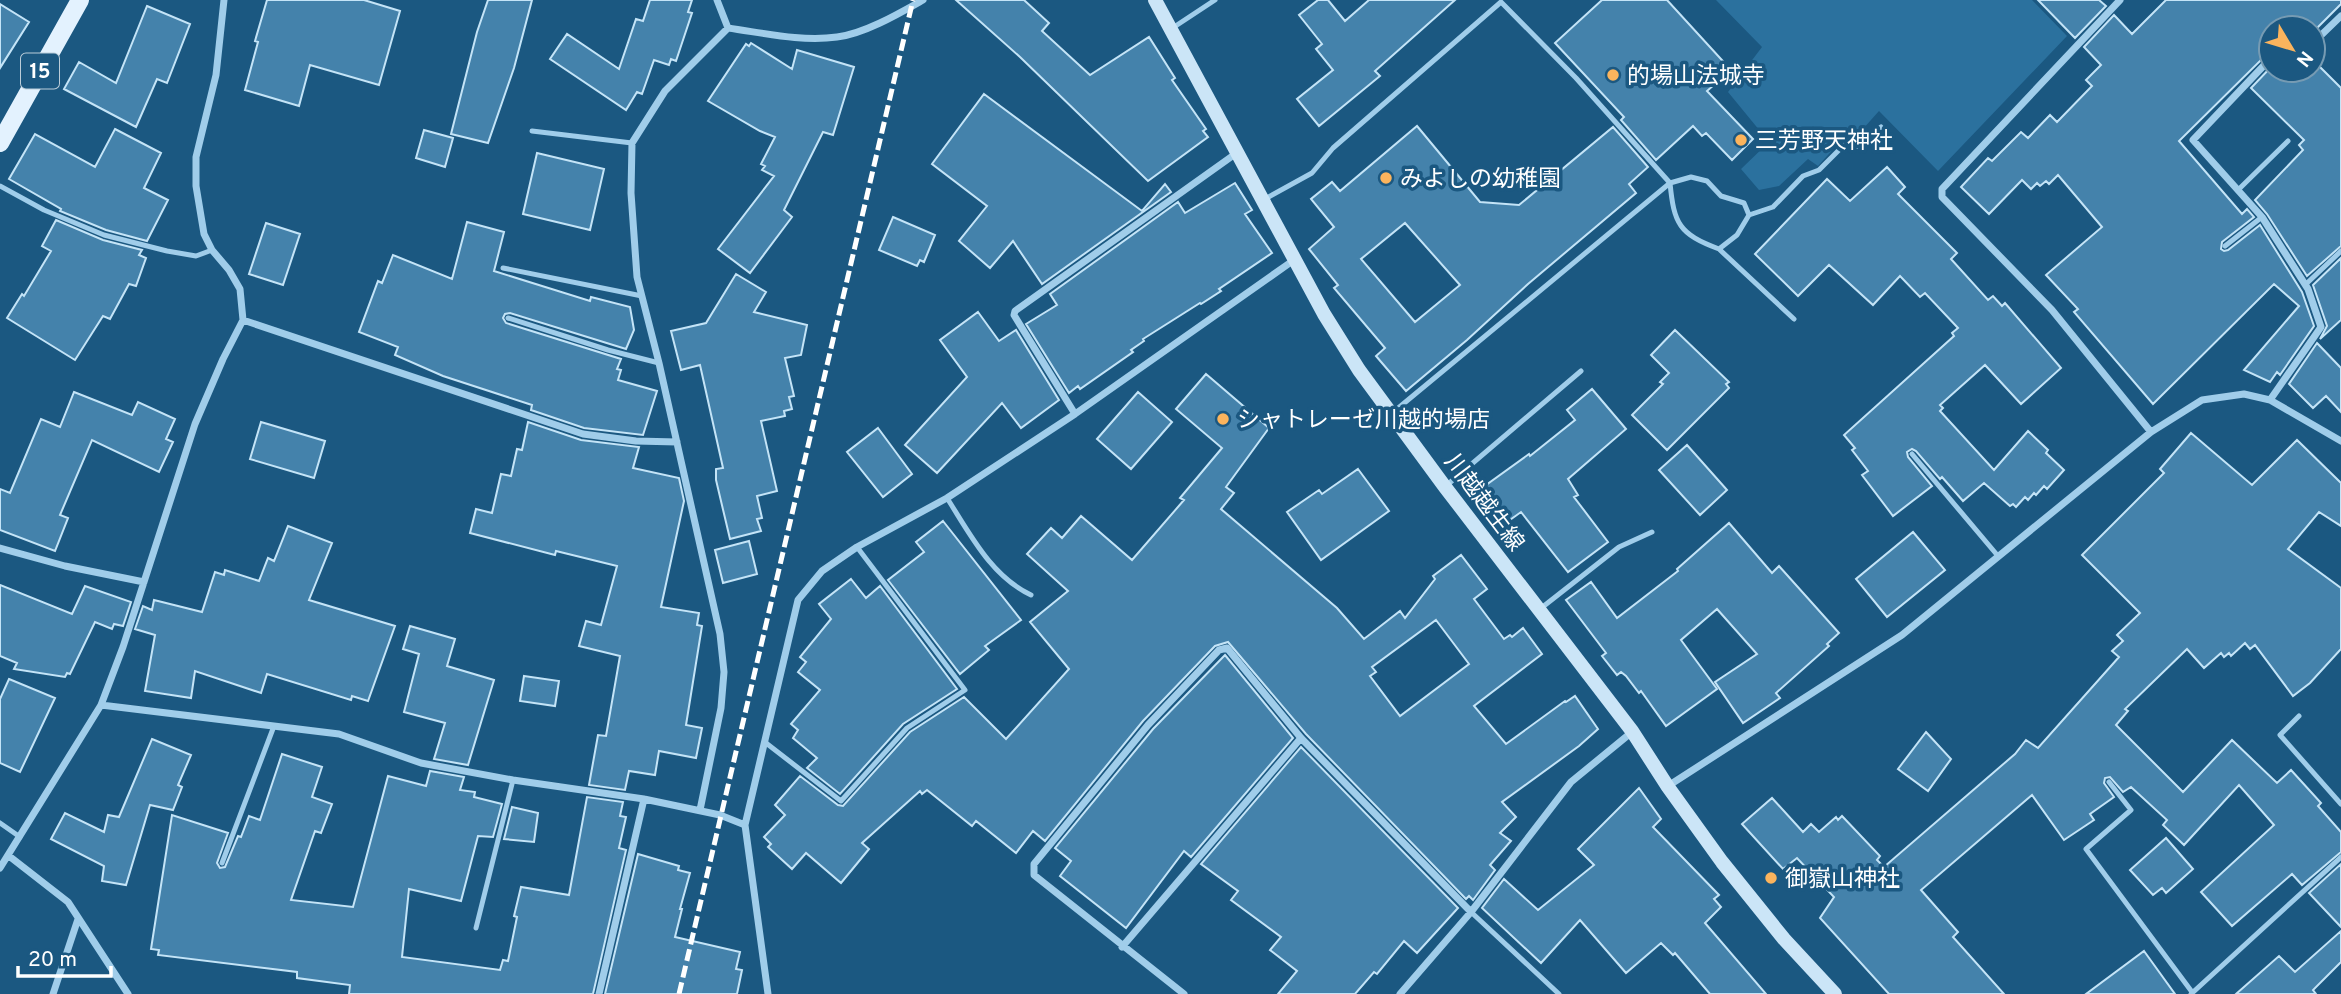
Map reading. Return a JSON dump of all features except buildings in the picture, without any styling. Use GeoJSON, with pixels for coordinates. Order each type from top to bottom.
{"type":"FeatureCollection","features":[{"type":"Feature","properties":{"kind":"main road","name":"15"},"geometry":{"type":"LineString","coordinates":[[0,142],[79,0]]}},
{"type":"Feature","properties":{"kind":"main road","name":"川越越生線"},"geometry":{"type":"LineString","coordinates":[[1155,0],[1324,314],[1359,370],[1632,731],[1722,862],[1776,930],[1835,994]]}},
{"type":"Feature","properties":{"kind":"street"},"geometry":{"type":"LineString","coordinates":[[0,868],[101,705],[195,424],[243,320],[240,289],[204,234],[196,157],[216,75],[224,0]]}},
{"type":"Feature","properties":{"kind":"street"},"geometry":{"type":"LineString","coordinates":[[717,0],[728,28]]}},
{"type":"Feature","properties":{"kind":"street"},"geometry":{"type":"LineString","coordinates":[[728,28],[818,39],[841,37],[888,19],[923,0]]}},
{"type":"Feature","properties":{"kind":"street"},"geometry":{"type":"LineString","coordinates":[[2120,0],[1942,189],[1942,197],[2052,310],[2151,432]]}},
{"type":"Feature","properties":{"kind":"street"},"geometry":{"type":"LineString","coordinates":[[2327,30],[2341,16]]}},
{"type":"Feature","properties":{"kind":"street"},"geometry":{"type":"LineString","coordinates":[[700,810],[721,708],[724,672],[720,634],[637,277],[631,193],[632,143],[665,91],[728,28]]}},
{"type":"Feature","properties":{"kind":"street"},"geometry":{"type":"LineString","coordinates":[[2257,73],[2193,140],[2262,217],[2305,285],[2321,327],[2270,400]]}},
{"type":"Feature","properties":{"kind":"street"},"geometry":{"type":"LineString","coordinates":[[1075,415],[1014,316],[1014,311],[1238,151]]}},
{"type":"Feature","properties":{"kind":"street"},"geometry":{"type":"LineString","coordinates":[[768,994],[745,825],[798,600],[822,571],[857,547],[947,498],[1075,415],[1295,259]]}},
{"type":"Feature","properties":{"kind":"street"},"geometry":{"type":"LineString","coordinates":[[243,320],[583,434],[636,441],[677,442]]}},
{"type":"Feature","properties":{"kind":"street"},"geometry":{"type":"LineString","coordinates":[[1668,787],[1902,635],[2151,432],[2202,400],[2244,394],[2270,400],[2341,441]]}},
{"type":"Feature","properties":{"kind":"street"},"geometry":{"type":"LineString","coordinates":[[0,548],[65,566],[144,582]]}},
{"type":"Feature","properties":{"kind":"street"},"geometry":{"type":"LineString","coordinates":[[1184,994],[1034,875],[1034,864],[1148,725],[1219,650],[1227,648],[1301,738],[1471,912]]}},
{"type":"Feature","properties":{"kind":"street"},"geometry":{"type":"LineString","coordinates":[[101,705],[339,734],[421,763],[513,780],[644,799],[700,810],[745,825]]}},
{"type":"Feature","properties":{"kind":"street"},"geometry":{"type":"LineString","coordinates":[[1400,994],[1471,912],[1571,782],[1632,731]]}},
{"type":"Feature","properties":{"kind":"street"},"geometry":{"type":"LineString","coordinates":[[1122,947],[1301,738]]}},
{"type":"Feature","properties":{"kind":"street"},"geometry":{"type":"LineString","coordinates":[[599,994],[644,799]]}},
{"type":"Feature","properties":{"kind":"street"},"geometry":{"type":"LineString","coordinates":[[9,856],[68,902],[128,994]]}},
{"type":"Feature","properties":{"kind":"street"},"geometry":{"type":"LineString","coordinates":[[53,994],[78,919]]}},
{"type":"Feature","properties":{"kind":"lane"},"geometry":{"type":"LineString","coordinates":[[1171,29],[1215,0]]}},
{"type":"Feature","properties":{"kind":"lane"},"geometry":{"type":"LineString","coordinates":[[1263,200],[1312,173],[1333,148],[1502,1],[1576,78],[1670,183],[1672,209],[1679,225],[1697,240],[1719,248],[1794,319]]}},
{"type":"Feature","properties":{"kind":"lane"},"geometry":{"type":"LineString","coordinates":[[1719,248],[1737,235],[1749,215],[1773,207],[1803,176],[1819,170],[1844,145],[1857,146],[1881,127]]}},
{"type":"Feature","properties":{"kind":"lane"},"geometry":{"type":"LineString","coordinates":[[532,131],[632,143]]}},
{"type":"Feature","properties":{"kind":"lane"},"geometry":{"type":"LineString","coordinates":[[2238,190],[2288,141]]}},
{"type":"Feature","properties":{"kind":"lane"},"geometry":{"type":"LineString","coordinates":[[1390,414],[1670,183],[1692,177],[1707,181],[1721,195],[1744,203],[1749,215]]}},
{"type":"Feature","properties":{"kind":"lane"},"geometry":{"type":"LineString","coordinates":[[0,186],[44,210],[104,235],[196,256],[212,250]]}},
{"type":"Feature","properties":{"kind":"lane"},"geometry":{"type":"LineString","coordinates":[[2225,246],[2262,217]]}},
{"type":"Feature","properties":{"kind":"lane"},"geometry":{"type":"LineString","coordinates":[[2305,285],[2341,251]]}},
{"type":"Feature","properties":{"kind":"lane"},"geometry":{"type":"LineString","coordinates":[[503,268],[642,296]]}},
{"type":"Feature","properties":{"kind":"lane"},"geometry":{"type":"LineString","coordinates":[[508,318],[608,350],[659,363]]}},
{"type":"Feature","properties":{"kind":"lane"},"geometry":{"type":"LineString","coordinates":[[1445,487],[1581,371]]}},
{"type":"Feature","properties":{"kind":"lane"},"geometry":{"type":"LineString","coordinates":[[1912,454],[1998,556]]}},
{"type":"Feature","properties":{"kind":"lane"},"geometry":{"type":"LineString","coordinates":[[947,498],[975,542],[1002,577],[1031,595]]}},
{"type":"Feature","properties":{"kind":"lane"},"geometry":{"type":"LineString","coordinates":[[1538,610],[1619,547],[1652,532]]}},
{"type":"Feature","properties":{"kind":"lane"},"geometry":{"type":"LineString","coordinates":[[766,743],[841,801],[907,728],[965,690],[857,547]]}},
{"type":"Feature","properties":{"kind":"lane"},"geometry":{"type":"LineString","coordinates":[[2298,716],[2280,735],[2341,804]]}},
{"type":"Feature","properties":{"kind":"lane"},"geometry":{"type":"LineString","coordinates":[[222,863],[275,725]]}},
{"type":"Feature","properties":{"kind":"lane"},"geometry":{"type":"LineString","coordinates":[[476,928],[513,780]]}},
{"type":"Feature","properties":{"kind":"lane"},"geometry":{"type":"LineString","coordinates":[[2109,782],[2131,810],[2087,849],[2191,993],[2341,857]]}},
{"type":"Feature","properties":{"kind":"lane"},"geometry":{"type":"LineString","coordinates":[[0,823],[20,837]]}},
{"type":"Feature","properties":{"kind":"lane"},"geometry":{"type":"LineString","coordinates":[[1471,912],[1559,994]]}},
{"type":"Feature","properties":{"kind":"shaded area"},"geometry":{"type":"Polygon","coordinates":[[[1716,0],[2032,0],[2067,36],[1938,171],[1879,111],[1854,139],[1847,134],[1818,166],[1808,159],[1779,186],[1759,190],[1741,169],[1769,142],[1728,92],[1762,47],[1716,0]]]}},
{"type":"Feature","properties":{"kind":"railway"},"geometry":{"type":"LineString","coordinates":[[679,994],[913,0]]}},
{"type":"Feature","properties":{"kind":"place","name":"的場山法城寺"},"geometry":{"type":"Point","coordinates":[1613,75]}},
{"type":"Feature","properties":{"kind":"place","name":"三芳野天神社"},"geometry":{"type":"Point","coordinates":[1741,140]}},
{"type":"Feature","properties":{"kind":"place","name":"みよしの幼稚園"},"geometry":{"type":"Point","coordinates":[1386,178]}},
{"type":"Feature","properties":{"kind":"place","name":"シャトレーゼ川越的場店"},"geometry":{"type":"Point","coordinates":[1223,419]}},
{"type":"Feature","properties":{"kind":"place","name":"御嶽山神社"},"geometry":{"type":"Point","coordinates":[1771,878]}}]}
